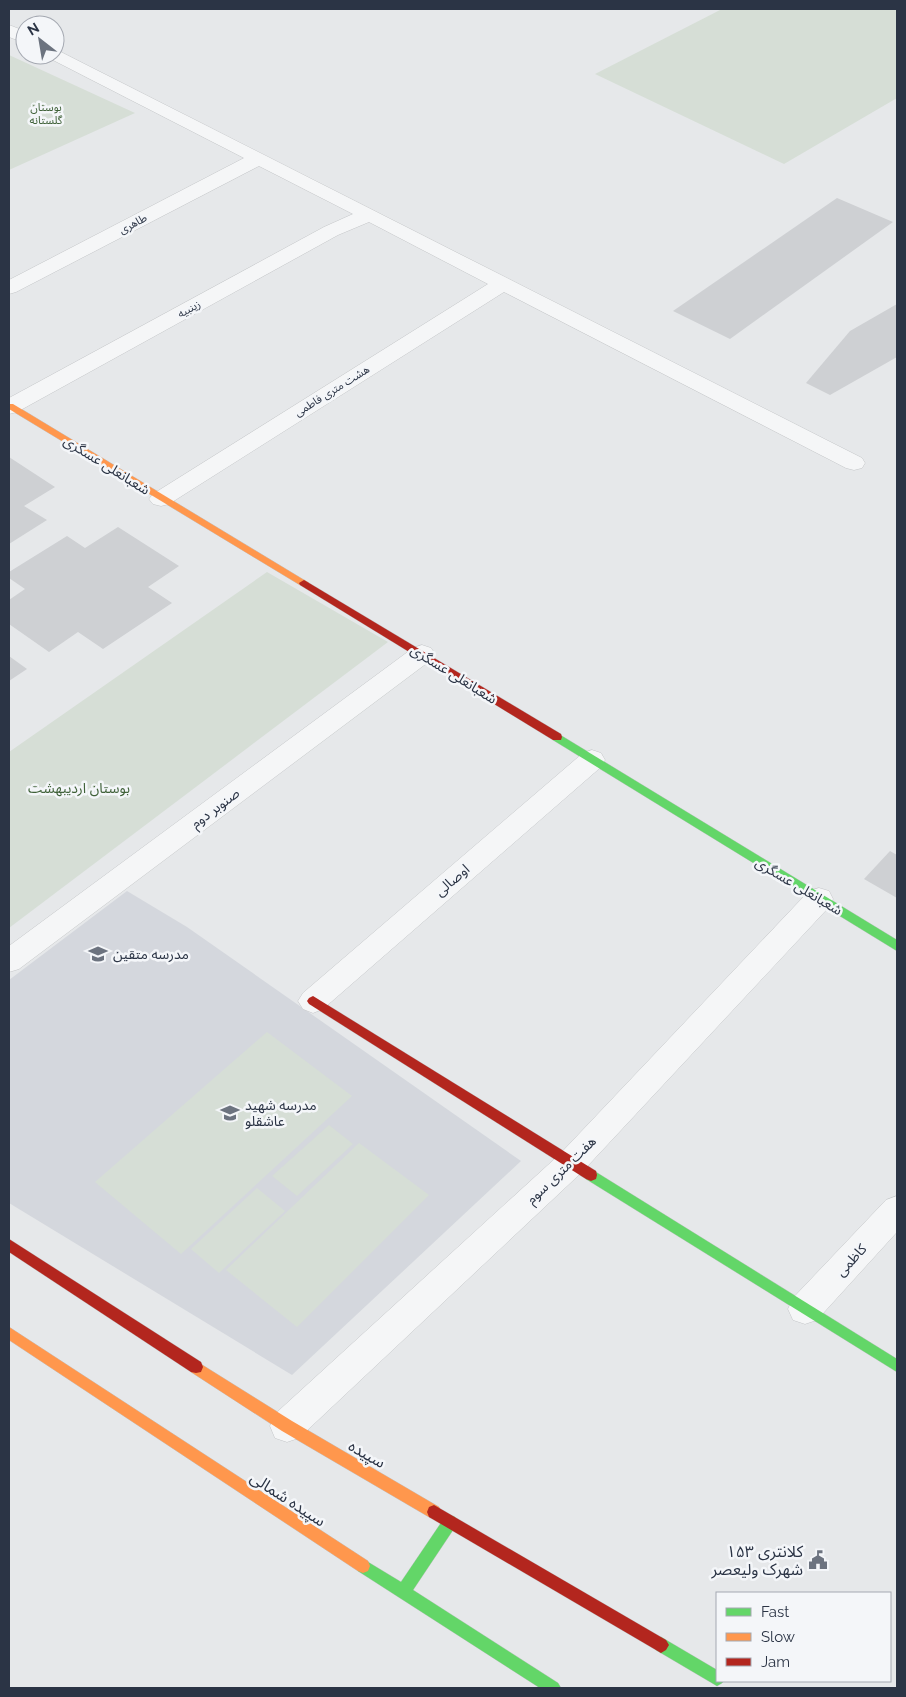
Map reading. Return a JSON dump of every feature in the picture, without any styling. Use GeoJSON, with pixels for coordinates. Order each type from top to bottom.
{"type":"FeatureCollection","features":[{"type":"Feature","properties":{"kind":"street"},"geometry":{"type":"LineString","coordinates":[[65,59],[854,463]]}},
{"type":"Feature","properties":{"kind":"street","name":"طاهری"},"geometry":{"type":"LineString","coordinates":[[9,288],[258,159]]}},
{"type":"Feature","properties":{"kind":"street","name":"زینبیه"},"geometry":{"type":"LineString","coordinates":[[9,406],[331,231],[368,215]]}},
{"type":"Feature","properties":{"kind":"street","name":"هشت متری فاطمی"},"geometry":{"type":"LineString","coordinates":[[161,499],[503,284]]}},
{"type":"Feature","properties":{"kind":"street","name":"شعبانعلی عسگری"},"geometry":{"type":"LineString","coordinates":[[9,406],[422,654],[897,946]]}},
{"type":"Feature","properties":{"kind":"street","name":"صنوبر دوم"},"geometry":{"type":"LineString","coordinates":[[9,962],[422,654]]}},
{"type":"Feature","properties":{"kind":"street","name":"اوصالی"},"geometry":{"type":"LineString","coordinates":[[313,1001],[592,760]]}},
{"type":"Feature","properties":{"kind":"street","name":"هفت متری سوم"},"geometry":{"type":"LineString","coordinates":[[288,1426],[571,1163],[819,899]]}},
{"type":"Feature","properties":{"kind":"street"},"geometry":{"type":"LineString","coordinates":[[313,1001],[897,1366]]}},
{"type":"Feature","properties":{"kind":"street","name":"کاظمی"},"geometry":{"type":"LineString","coordinates":[[805,1309],[897,1210]]}},
{"type":"Feature","properties":{"kind":"street","name":"سپیده"},"geometry":{"type":"LineString","coordinates":[[9,1245],[288,1426],[716,1677]]}},
{"type":"Feature","properties":{"kind":"street"},"geometry":{"type":"LineString","coordinates":[[9,1262],[19,1252]]}},
{"type":"Feature","properties":{"kind":"street","name":"سپیده شمالی"},"geometry":{"type":"LineString","coordinates":[[9,1332],[237,1486],[553,1688]]}},
{"type":"Feature","properties":{"kind":"street"},"geometry":{"type":"LineString","coordinates":[[403,1592],[450,1522]]}},
{"type":"Feature","properties":{"kind":"shaded area","name":"مدرسه شهید عاشقلو"},"geometry":{"type":"Polygon","coordinates":[[[127,891],[187,927],[521,1161],[292,1375],[9,1203],[9,980],[127,891]]]}},
{"type":"Feature","properties":{"kind":"green space"},"geometry":{"type":"Polygon","coordinates":[[[722,9],[897,9],[897,98],[784,164],[595,74],[722,9]]]}},
{"type":"Feature","properties":{"kind":"green space","name":"بوستان گلستانه"},"geometry":{"type":"Polygon","coordinates":[[[9,55],[15,58],[15,65],[31,65],[135,113],[9,170],[9,55]]]}},
{"type":"Feature","properties":{"kind":"green space","name":"بوستان اردیبهشت"},"geometry":{"type":"Polygon","coordinates":[[[267,572],[388,642],[9,928],[9,752],[267,572]]]}},
{"type":"Feature","properties":{"kind":"green space"},"geometry":{"type":"Polygon","coordinates":[[[267,1032],[352,1096],[181,1254],[95,1182],[267,1032]]]}},
{"type":"Feature","properties":{"kind":"green space"},"geometry":{"type":"Polygon","coordinates":[[[329,1125],[353,1144],[297,1196],[272,1176],[329,1125]]]}},
{"type":"Feature","properties":{"kind":"green space"},"geometry":{"type":"Polygon","coordinates":[[[359,1143],[429,1195],[297,1327],[226,1270],[359,1143]]]}},
{"type":"Feature","properties":{"kind":"green space"},"geometry":{"type":"Polygon","coordinates":[[[257,1188],[285,1211],[219,1273],[191,1249],[257,1188]]]}},
{"type":"Feature","properties":{"kind":"building"},"geometry":{"type":"Polygon","coordinates":[[[837,198],[893,222],[730,339],[673,311],[837,198]]]}},
{"type":"Feature","properties":{"kind":"building"},"geometry":{"type":"Polygon","coordinates":[[[897,304],[897,357],[830,395],[806,383],[850,331],[897,304]]]}},
{"type":"Feature","properties":{"kind":"building"},"geometry":{"type":"Polygon","coordinates":[[[9,457],[55,487],[24,506],[47,520],[9,544],[9,457]]]}},
{"type":"Feature","properties":{"kind":"building"},"geometry":{"type":"Polygon","coordinates":[[[118,527],[179,566],[148,587],[172,603],[103,649],[78,632],[49,652],[9,624],[9,600],[25,589],[9,578],[9,572],[67,536],[85,548],[118,527]]]}},
{"type":"Feature","properties":{"kind":"building"},"geometry":{"type":"Polygon","coordinates":[[[9,656],[27,669],[9,681],[9,656]]]}},
{"type":"Feature","properties":{"kind":"building"},"geometry":{"type":"Polygon","coordinates":[[[890,851],[897,855],[897,898],[864,879],[890,851]]]}},
{"type":"Feature","properties":{"kind":"traffic: fast"},"geometry":{"type":"LineString","coordinates":[[557,737],[897,946]]}},
{"type":"Feature","properties":{"kind":"traffic: fast"},"geometry":{"type":"LineString","coordinates":[[591,1175],[897,1366]]}},
{"type":"Feature","properties":{"kind":"traffic: fast"},"geometry":{"type":"LineString","coordinates":[[403,1592],[450,1522]]}},
{"type":"Feature","properties":{"kind":"traffic: fast"},"geometry":{"type":"LineString","coordinates":[[363,1566],[553,1688]]}},
{"type":"Feature","properties":{"kind":"traffic: fast"},"geometry":{"type":"LineString","coordinates":[[661,1645],[716,1677]]}},
{"type":"Feature","properties":{"kind":"traffic: slow"},"geometry":{"type":"LineString","coordinates":[[10,406],[304,583]]}},
{"type":"Feature","properties":{"kind":"traffic: slow"},"geometry":{"type":"LineString","coordinates":[[9,1333],[363,1566]]}},
{"type":"Feature","properties":{"kind":"traffic: slow"},"geometry":{"type":"LineString","coordinates":[[196,1367],[287,1426],[434,1512]]}},
{"type":"Feature","properties":{"kind":"traffic: jam"},"geometry":{"type":"LineString","coordinates":[[304,583],[557,737]]}},
{"type":"Feature","properties":{"kind":"traffic: jam"},"geometry":{"type":"LineString","coordinates":[[313,1001],[591,1175]]}},
{"type":"Feature","properties":{"kind":"traffic: jam"},"geometry":{"type":"LineString","coordinates":[[9,1245],[196,1367]]}},
{"type":"Feature","properties":{"kind":"traffic: jam"},"geometry":{"type":"LineString","coordinates":[[434,1512],[661,1645]]}},
{"type":"Feature","properties":{"kind":"place","name":"مدرسه متقین"},"geometry":{"type":"Point","coordinates":[98,954]}},
{"type":"Feature","properties":{"kind":"place","name":"مدرسه شهید عاشقلو"},"geometry":{"type":"Point","coordinates":[230,1113]}},
{"type":"Feature","properties":{"kind":"place","name":"کلانتری ۱۵۳ شهرک ولیعصر"},"geometry":{"type":"Point","coordinates":[818,1560]}}]}
